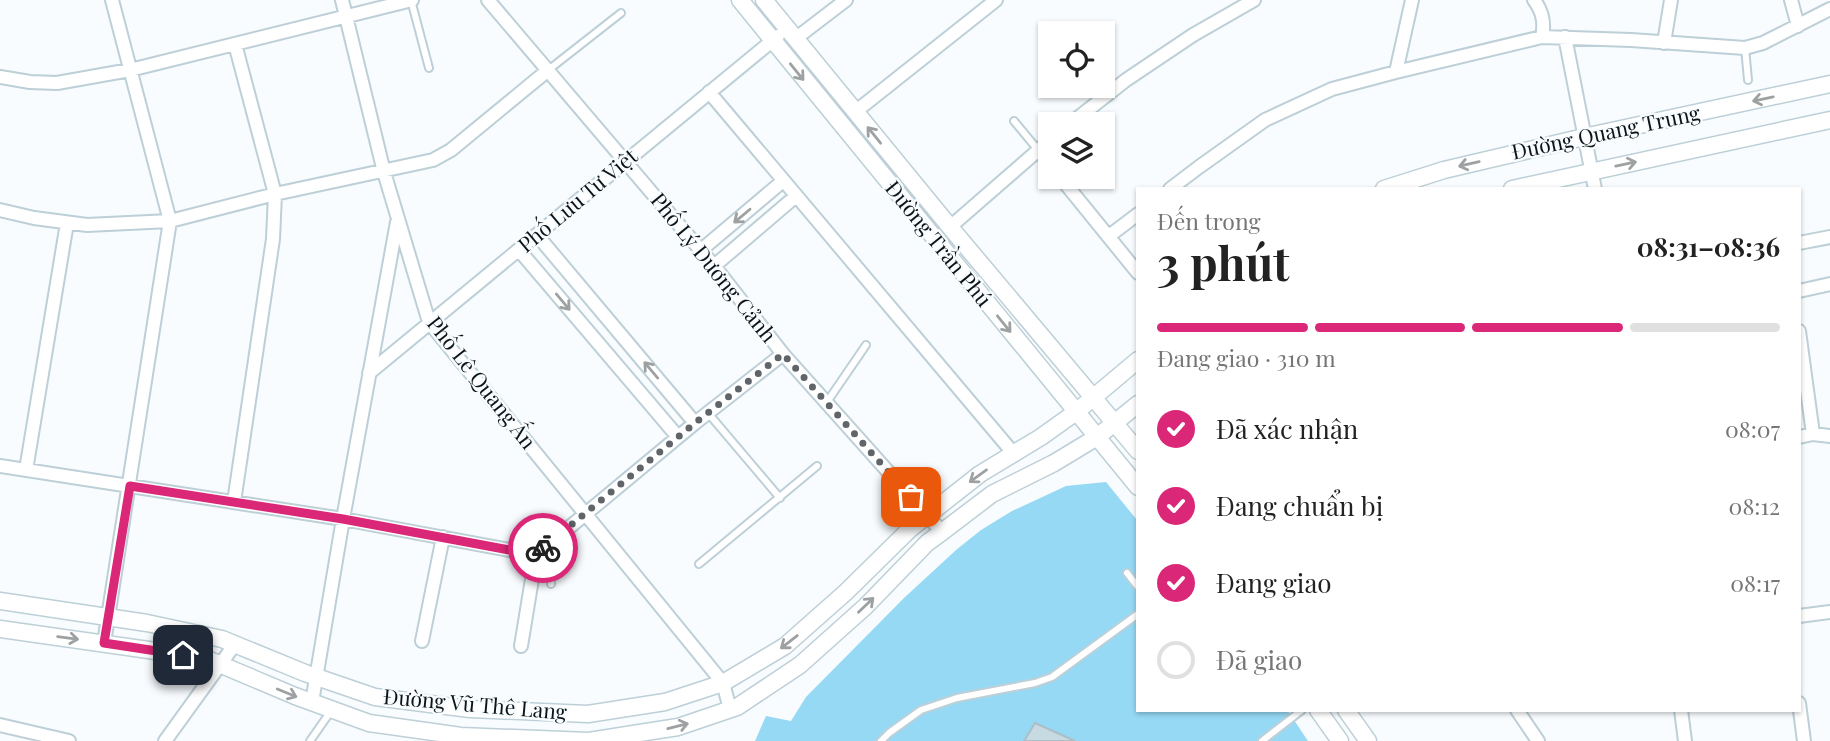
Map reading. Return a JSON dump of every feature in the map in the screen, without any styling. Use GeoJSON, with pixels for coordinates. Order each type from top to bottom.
{"type":"FeatureCollection","features":[{"type":"Feature","properties":{"kind":"street"},"geometry":{"type":"LineString","coordinates":[[104,643],[170,221],[112,0]]}},
{"type":"Feature","properties":{"kind":"street","name":"Phố Lê Quang Ấn"},"geometry":{"type":"LineString","coordinates":[[342,0],[384,172],[429,322],[723,683],[730,709]]}},
{"type":"Feature","properties":{"kind":"street"},"geometry":{"type":"LineString","coordinates":[[0,77],[57,83],[131,70],[411,0]]}},
{"type":"Feature","properties":{"kind":"street","name":"Phố Lý Dương Cảnh"},"geometry":{"type":"LineString","coordinates":[[488,0],[714,267],[783,354],[942,532]]}},
{"type":"Feature","properties":{"kind":"street","name":"Đường Trần Phú"},"geometry":{"type":"LineString","coordinates":[[740,0],[1136,485]]}},
{"type":"Feature","properties":{"kind":"street","name":"Đường Trần Phú"},"geometry":{"type":"LineString","coordinates":[[764,0],[1136,450]]}},
{"type":"Feature","properties":{"kind":"street","name":"Phố Lưu Tư Việt"},"geometry":{"type":"LineString","coordinates":[[369,373],[771,41],[791,34],[846,0]]}},
{"type":"Feature","properties":{"kind":"street"},"geometry":{"type":"LineString","coordinates":[[855,112],[996,0]]}},
{"type":"Feature","properties":{"kind":"street"},"geometry":{"type":"LineString","coordinates":[[1085,112],[1126,80],[1251,0]]}},
{"type":"Feature","properties":{"kind":"street"},"geometry":{"type":"LineString","coordinates":[[1396,72],[1412,0]]}},
{"type":"Feature","properties":{"kind":"street"},"geometry":{"type":"LineString","coordinates":[[1534,0],[1545,24],[1542,37]]}},
{"type":"Feature","properties":{"kind":"street"},"geometry":{"type":"LineString","coordinates":[[1664,43],[1671,0]]}},
{"type":"Feature","properties":{"kind":"street"},"geometry":{"type":"LineString","coordinates":[[1791,0],[1798,26]]}},
{"type":"Feature","properties":{"kind":"street"},"geometry":{"type":"LineString","coordinates":[[1173,187],[1265,120],[1332,89],[1542,37],[1745,48],[1763,43],[1830,9]]}},
{"type":"Feature","properties":{"kind":"street"},"geometry":{"type":"LineString","coordinates":[[1565,37],[1595,187]]}},
{"type":"Feature","properties":{"kind":"street"},"geometry":{"type":"LineString","coordinates":[[234,502],[273,239],[275,194],[235,44]]}},
{"type":"Feature","properties":{"kind":"street"},"geometry":{"type":"LineString","coordinates":[[0,210],[34,218],[87,225],[170,221],[275,194],[433,160],[451,150],[547,71]]}},
{"type":"Feature","properties":{"kind":"street","name":"Đường Quang Trung"},"geometry":{"type":"LineString","coordinates":[[1390,187],[1444,170],[1584,137],[1830,84]]}},
{"type":"Feature","properties":{"kind":"street"},"geometry":{"type":"LineString","coordinates":[[709,92],[1014,454]]}},
{"type":"Feature","properties":{"kind":"street","name":"Đường Quang Trung"},"geometry":{"type":"LineString","coordinates":[[1521,187],[1830,120]]}},
{"type":"Feature","properties":{"kind":"street"},"geometry":{"type":"LineString","coordinates":[[950,228],[1038,150]]}},
{"type":"Feature","properties":{"kind":"street"},"geometry":{"type":"LineString","coordinates":[[700,251],[783,181]]}},
{"type":"Feature","properties":{"kind":"street"},"geometry":{"type":"LineString","coordinates":[[1070,189],[1136,270]]}},
{"type":"Feature","properties":{"kind":"street"},"geometry":{"type":"LineString","coordinates":[[714,267],[796,196]]}},
{"type":"Feature","properties":{"kind":"street"},"geometry":{"type":"LineString","coordinates":[[1110,236],[1136,216]]}},
{"type":"Feature","properties":{"kind":"street"},"geometry":{"type":"LineString","coordinates":[[312,702],[398,218]]}},
{"type":"Feature","properties":{"kind":"street"},"geometry":{"type":"LineString","coordinates":[[26,470],[67,223]]}},
{"type":"Feature","properties":{"kind":"street"},"geometry":{"type":"LineString","coordinates":[[537,235],[695,423]]}},
{"type":"Feature","properties":{"kind":"street"},"geometry":{"type":"LineString","coordinates":[[1801,243],[1830,237]]}},
{"type":"Feature","properties":{"kind":"street"},"geometry":{"type":"LineString","coordinates":[[519,250],[678,437]]}},
{"type":"Feature","properties":{"kind":"street"},"geometry":{"type":"LineString","coordinates":[[1801,291],[1830,284]]}},
{"type":"Feature","properties":{"kind":"street"},"geometry":{"type":"LineString","coordinates":[[1801,346],[1813,434]]}},
{"type":"Feature","properties":{"kind":"street"},"geometry":{"type":"LineString","coordinates":[[521,646],[536,555],[783,354]]}},
{"type":"Feature","properties":{"kind":"street"},"geometry":{"type":"LineString","coordinates":[[1076,412],[1136,362]]}},
{"type":"Feature","properties":{"kind":"street"},"geometry":{"type":"LineString","coordinates":[[1097,437],[1136,406]]}},
{"type":"Feature","properties":{"kind":"street","name":"Đường Vũ Thê Lang"},"geometry":{"type":"LineString","coordinates":[[0,601],[109,617],[222,639],[375,697],[470,709],[588,715],[665,702],[723,683],[785,646],[911,529],[980,474],[1041,438],[1076,412]]}},
{"type":"Feature","properties":{"kind":"street"},"geometry":{"type":"LineString","coordinates":[[1801,437],[1813,434],[1830,436]]}},
{"type":"Feature","properties":{"kind":"street","name":"Đường Vũ Thê Lang"},"geometry":{"type":"LineString","coordinates":[[0,629],[205,658],[394,734],[590,741],[613,739],[678,727],[737,706],[800,665],[866,606],[927,543],[992,494],[1054,463],[1097,437]]}},
{"type":"Feature","properties":{"kind":"street"},"geometry":{"type":"LineString","coordinates":[[0,466],[343,519],[536,555]]}},
{"type":"Feature","properties":{"kind":"street"},"geometry":{"type":"LineString","coordinates":[[422,641],[443,537]]}},
{"type":"Feature","properties":{"kind":"street"},"geometry":{"type":"LineString","coordinates":[[1801,617],[1830,612]]}},
{"type":"Feature","properties":{"kind":"street"},"geometry":{"type":"LineString","coordinates":[[166,741],[235,644]]}},
{"type":"Feature","properties":{"kind":"street"},"geometry":{"type":"LineString","coordinates":[[1319,712],[1340,741]]}},
{"type":"Feature","properties":{"kind":"street"},"geometry":{"type":"LineString","coordinates":[[1347,712],[1368,741]]}},
{"type":"Feature","properties":{"kind":"street"},"geometry":{"type":"LineString","coordinates":[[1518,712],[1538,741]]}},
{"type":"Feature","properties":{"kind":"street"},"geometry":{"type":"LineString","coordinates":[[1681,712],[1685,741]]}},
{"type":"Feature","properties":{"kind":"street"},"geometry":{"type":"LineString","coordinates":[[1800,712],[1804,741]]}},
{"type":"Feature","properties":{"kind":"street"},"geometry":{"type":"LineString","coordinates":[[0,725],[69,741]]}},
{"type":"Feature","properties":{"kind":"lane"},"geometry":{"type":"LineString","coordinates":[[411,0],[429,68]]}},
{"type":"Feature","properties":{"kind":"lane"},"geometry":{"type":"LineString","coordinates":[[547,71],[621,13]]}},
{"type":"Feature","properties":{"kind":"lane"},"geometry":{"type":"LineString","coordinates":[[1745,48],[1748,80]]}},
{"type":"Feature","properties":{"kind":"lane"},"geometry":{"type":"LineString","coordinates":[[1014,121],[1038,150]]}},
{"type":"Feature","properties":{"kind":"lane"},"geometry":{"type":"LineString","coordinates":[[825,403],[866,345]]}},
{"type":"Feature","properties":{"kind":"lane"},"geometry":{"type":"LineString","coordinates":[[708,413],[779,498]]}},
{"type":"Feature","properties":{"kind":"lane"},"geometry":{"type":"LineString","coordinates":[[699,564],[817,466]]}},
{"type":"Feature","properties":{"kind":"lane"},"geometry":{"type":"LineString","coordinates":[[551,584],[551,567],[561,559],[557,537]]}},
{"type":"Feature","properties":{"kind":"lane"},"geometry":{"type":"LineString","coordinates":[[1127,573],[1136,584]]}},
{"type":"Feature","properties":{"kind":"lane"},"geometry":{"type":"LineString","coordinates":[[881,741],[922,710],[957,698],[1035,683],[1052,677],[1136,615]]}},
{"type":"Feature","properties":{"kind":"lane"},"geometry":{"type":"LineString","coordinates":[[310,741],[332,710]]}},
{"type":"Feature","properties":{"kind":"lane"},"geometry":{"type":"LineString","coordinates":[[1262,741],[1299,712]]}},
{"type":"Feature","properties":{"kind":"shaded area"},"geometry":{"type":"Polygon","coordinates":[[[1106,482],[1136,519],[1136,712],[1289,712],[1308,741],[755,741],[766,716],[791,721],[806,697],[904,598],[956,550],[981,530],[1012,511],[1066,486],[1106,482]]]}},
{"type":"Feature","properties":{"kind":"building"},"geometry":{"type":"Polygon","coordinates":[[[1035,723],[1075,741],[1024,741],[1035,723]]]}},
{"type":"Feature","properties":{"kind":"way so far"},"geometry":{"type":"LineString","coordinates":[[543,548],[783,354],[911,497]]}},
{"type":"Feature","properties":{"kind":"route"},"geometry":{"type":"LineString","coordinates":[[183,655],[104,643],[130,486],[343,519],[536,555],[543,548]]}}]}
